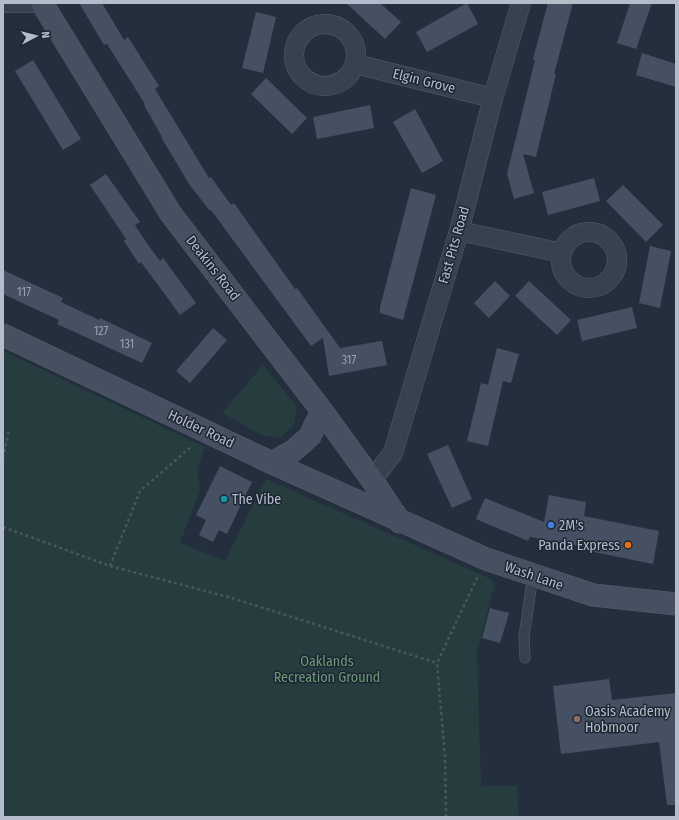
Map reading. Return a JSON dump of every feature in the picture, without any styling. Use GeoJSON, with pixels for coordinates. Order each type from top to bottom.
{"type":"FeatureCollection","features":[{"type":"Feature","properties":{"kind":"street"},"geometry":{"type":"LineString","coordinates":[[3,3],[42,3]]}},
{"type":"Feature","properties":{"kind":"street","name":"Deakins Road"},"geometry":{"type":"LineString","coordinates":[[42,3],[171,214],[322,411],[372,480],[400,522]]}},
{"type":"Feature","properties":{"kind":"street","name":"Fast Pits Road"},"geometry":{"type":"LineString","coordinates":[[372,480],[393,453],[459,231],[493,98],[522,3]]}},
{"type":"Feature","properties":{"kind":"street","name":"Elgin Grove"},"geometry":{"type":"LineString","coordinates":[[354,64],[493,98]]}},
{"type":"Feature","properties":{"kind":"street"},"geometry":{"type":"LineString","coordinates":[[459,231],[562,253]]}},
{"type":"Feature","properties":{"kind":"street","name":"Holder Road"},"geometry":{"type":"LineString","coordinates":[[3,335],[208,433],[400,522]]}},
{"type":"Feature","properties":{"kind":"street"},"geometry":{"type":"LineString","coordinates":[[272,463],[293,451],[310,436],[322,411]]}},
{"type":"Feature","properties":{"kind":"street","name":"Wash Lane"},"geometry":{"type":"LineString","coordinates":[[400,522],[486,559],[593,595],[676,604]]}},
{"type":"Feature","properties":{"kind":"lane"},"geometry":{"type":"LineString","coordinates":[[525,658],[524,637],[534,575]]}},
{"type":"Feature","properties":{"kind":"path"},"geometry":{"type":"LineString","coordinates":[[3,458],[9,430]]}},
{"type":"Feature","properties":{"kind":"path"},"geometry":{"type":"LineString","coordinates":[[110,566],[140,491],[208,433]]}},
{"type":"Feature","properties":{"kind":"path"},"geometry":{"type":"LineString","coordinates":[[3,527],[110,566],[232,598],[437,663]]}},
{"type":"Feature","properties":{"kind":"path"},"geometry":{"type":"LineString","coordinates":[[446,817],[445,756],[437,663],[486,559]]}},
{"type":"Feature","properties":{"kind":"green space","name":"Oaklands Recreation Ground"},"geometry":{"type":"Polygon","coordinates":[[[3,351],[205,447],[197,470],[200,490],[180,543],[225,561],[266,479],[489,578],[495,583],[477,652],[481,786],[517,786],[519,817],[3,817],[3,351]]]}},
{"type":"Feature","properties":{"kind":"green space"},"geometry":{"type":"Polygon","coordinates":[[[263,365],[297,407],[294,425],[280,438],[262,435],[222,413],[263,365]]]}},
{"type":"Feature","properties":{"kind":"building"},"geometry":{"type":"Polygon","coordinates":[[[79,3],[102,3],[124,40],[128,37],[159,86],[155,89],[209,178],[211,177],[231,205],[234,203],[295,289],[297,288],[340,348],[382,341],[387,365],[329,376],[323,338],[311,346],[211,210],[210,211],[189,184],[161,137],[144,105],[145,104],[107,44],[104,45],[79,3]]]}},
{"type":"Feature","properties":{"kind":"building"},"geometry":{"type":"Polygon","coordinates":[[[346,3],[380,3],[401,22],[385,39],[346,3]]]}},
{"type":"Feature","properties":{"kind":"building"},"geometry":{"type":"Polygon","coordinates":[[[467,3],[478,24],[427,52],[416,32],[467,3]]]}},
{"type":"Feature","properties":{"kind":"building"},"geometry":{"type":"Polygon","coordinates":[[[548,3],[573,3],[554,74],[556,74],[536,157],[523,154],[534,193],[514,199],[507,174],[535,60],[533,59],[548,3]]]}},
{"type":"Feature","properties":{"kind":"building"},"geometry":{"type":"Polygon","coordinates":[[[630,3],[652,3],[636,49],[617,43],[630,3]]]}},
{"type":"Feature","properties":{"kind":"building"},"geometry":{"type":"Polygon","coordinates":[[[256,12],[276,17],[263,73],[242,68],[256,12]]]}},
{"type":"Feature","properties":{"kind":"building"},"geometry":{"type":"Polygon","coordinates":[[[642,53],[676,64],[676,87],[636,75],[642,53]]]}},
{"type":"Feature","properties":{"kind":"building"},"geometry":{"type":"Polygon","coordinates":[[[33,60],[81,139],[63,150],[15,71],[33,60]]]}},
{"type":"Feature","properties":{"kind":"building"},"geometry":{"type":"Polygon","coordinates":[[[266,78],[307,118],[292,134],[251,94],[266,78]]]}},
{"type":"Feature","properties":{"kind":"building"},"geometry":{"type":"Polygon","coordinates":[[[370,105],[374,128],[317,139],[313,117],[370,105]]]}},
{"type":"Feature","properties":{"kind":"building"},"geometry":{"type":"Polygon","coordinates":[[[415,109],[443,161],[422,173],[393,122],[415,109]]]}},
{"type":"Feature","properties":{"kind":"building"},"geometry":{"type":"Polygon","coordinates":[[[106,174],[140,222],[135,225],[146,242],[160,261],[163,258],[196,303],[180,315],[141,262],[139,264],[124,241],[126,239],[90,185],[106,174]]]}},
{"type":"Feature","properties":{"kind":"building"},"geometry":{"type":"Polygon","coordinates":[[[594,178],[600,201],[548,215],[542,192],[594,178]]]}},
{"type":"Feature","properties":{"kind":"building"},"geometry":{"type":"Polygon","coordinates":[[[623,185],[663,225],[646,242],[606,201],[623,185]]]}},
{"type":"Feature","properties":{"kind":"building"},"geometry":{"type":"Polygon","coordinates":[[[411,188],[436,195],[403,320],[380,313],[380,307],[411,188]]]}},
{"type":"Feature","properties":{"kind":"building"},"geometry":{"type":"Polygon","coordinates":[[[650,246],[671,251],[660,308],[639,303],[650,246]]]}},
{"type":"Feature","properties":{"kind":"building"},"geometry":{"type":"Polygon","coordinates":[[[3,270],[63,298],[61,302],[99,320],[100,318],[152,343],[142,363],[57,324],[59,320],[3,294],[3,270]]]}},
{"type":"Feature","properties":{"kind":"building"},"geometry":{"type":"Polygon","coordinates":[[[495,281],[510,296],[489,318],[474,303],[495,281]]]}},
{"type":"Feature","properties":{"kind":"building"},"geometry":{"type":"Polygon","coordinates":[[[529,281],[571,320],[557,335],[515,296],[529,281]]]}},
{"type":"Feature","properties":{"kind":"building"},"geometry":{"type":"Polygon","coordinates":[[[632,307],[637,328],[582,341],[577,320],[632,307]]]}},
{"type":"Feature","properties":{"kind":"building"},"geometry":{"type":"Polygon","coordinates":[[[213,328],[227,340],[190,383],[176,371],[213,328]]]}},
{"type":"Feature","properties":{"kind":"building"},"geometry":{"type":"Polygon","coordinates":[[[497,348],[519,354],[511,383],[503,381],[488,446],[467,441],[481,383],[488,385],[497,348]]]}},
{"type":"Feature","properties":{"kind":"building"},"geometry":{"type":"Polygon","coordinates":[[[448,445],[472,499],[452,508],[427,454],[448,445]]]}},
{"type":"Feature","properties":{"kind":"building","name":"The Vibe"},"geometry":{"type":"Polygon","coordinates":[[[220,466],[252,482],[227,534],[219,530],[213,542],[199,535],[206,520],[196,515],[220,466]]]}},
{"type":"Feature","properties":{"kind":"building"},"geometry":{"type":"Polygon","coordinates":[[[549,495],[586,502],[584,516],[659,531],[653,564],[584,550],[584,547],[530,537],[528,541],[476,519],[485,498],[544,522],[549,495]]]}},
{"type":"Feature","properties":{"kind":"building"},"geometry":{"type":"Polygon","coordinates":[[[490,608],[509,613],[500,643],[482,638],[490,608]]]}},
{"type":"Feature","properties":{"kind":"building"},"geometry":{"type":"Polygon","coordinates":[[[609,679],[612,700],[676,693],[676,805],[667,805],[659,742],[561,754],[553,686],[609,679]]]}},
{"type":"Feature","properties":{"kind":"place","name":"The Vibe"},"geometry":{"type":"Point","coordinates":[224,499]}},
{"type":"Feature","properties":{"kind":"place","name":"2M's"},"geometry":{"type":"Point","coordinates":[551,525]}},
{"type":"Feature","properties":{"kind":"place","name":"Panda Express"},"geometry":{"type":"Point","coordinates":[628,545]}},
{"type":"Feature","properties":{"kind":"place","name":"Oasis Academy Hobmoor"},"geometry":{"type":"Point","coordinates":[577,719]}}]}
